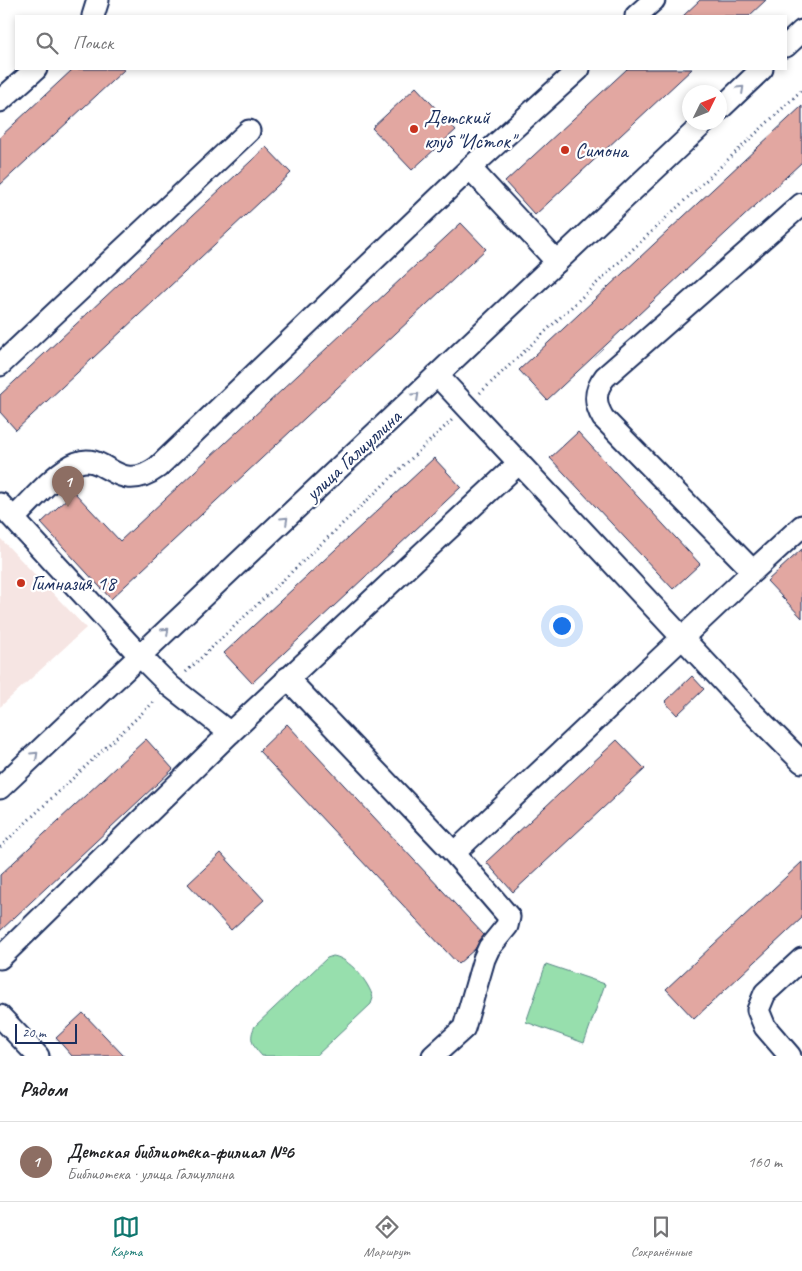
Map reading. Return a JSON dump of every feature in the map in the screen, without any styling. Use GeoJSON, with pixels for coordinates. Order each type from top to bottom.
{"type":"FeatureCollection","features":[{"type":"Feature","properties":{"kind":"street"},"geometry":{"type":"LineString","coordinates":[[93,15],[98,0]]}},
{"type":"Feature","properties":{"kind":"street"},"geometry":{"type":"LineString","coordinates":[[637,15],[654,0]]}},
{"type":"Feature","properties":{"kind":"street"},"geometry":{"type":"LineString","coordinates":[[787,45],[802,31]]}},
{"type":"Feature","properties":{"kind":"street"},"geometry":{"type":"LineString","coordinates":[[0,101],[35,70]]}},
{"type":"Feature","properties":{"kind":"street"},"geometry":{"type":"LineString","coordinates":[[230,733],[170,686],[140,656],[7,511],[78,462],[89,461],[125,478],[136,479],[158,467],[470,168],[578,70]]}},
{"type":"Feature","properties":{"kind":"street"},"geometry":{"type":"LineString","coordinates":[[727,102],[761,70]]}},
{"type":"Feature","properties":{"kind":"street","name":"улица Галиуллина"},"geometry":{"type":"LineString","coordinates":[[0,788],[697,130]]}},
{"type":"Feature","properties":{"kind":"street"},"geometry":{"type":"LineString","coordinates":[[0,365],[249,131]]}},
{"type":"Feature","properties":{"kind":"street"},"geometry":{"type":"LineString","coordinates":[[470,168],[557,262]]}},
{"type":"Feature","properties":{"kind":"street"},"geometry":{"type":"LineString","coordinates":[[753,571],[603,418],[597,408],[595,397],[598,386],[605,377],[802,204]]}},
{"type":"Feature","properties":{"kind":"street"},"geometry":{"type":"LineString","coordinates":[[437,375],[802,762]]}},
{"type":"Feature","properties":{"kind":"street"},"geometry":{"type":"LineString","coordinates":[[0,958],[287,678],[519,463]]}},
{"type":"Feature","properties":{"kind":"street"},"geometry":{"type":"LineString","coordinates":[[454,853],[802,526]]}},
{"type":"Feature","properties":{"kind":"street"},"geometry":{"type":"LineString","coordinates":[[287,678],[454,853],[509,917],[509,921],[484,959],[464,1028],[433,1056]]}},
{"type":"Feature","properties":{"kind":"street"},"geometry":{"type":"LineString","coordinates":[[790,1056],[759,1019],[758,1010],[760,1001],[765,993],[802,959]]}},
{"type":"Feature","properties":{"kind":"street"},"geometry":{"type":"LineString","coordinates":[[0,1016],[38,1056]]}},
{"type":"Feature","properties":{"kind":"path"},"geometry":{"type":"LineString","coordinates":[[0,847],[802,90]]}},
{"type":"Feature","properties":{"kind":"shaded area","name":"Гимназия 18"},"geometry":{"type":"Polygon","coordinates":[[[0,538],[86,628],[0,707],[0,538]]]}},
{"type":"Feature","properties":{"kind":"green space"},"geometry":{"type":"Polygon","coordinates":[[[333,956],[352,966],[363,978],[373,998],[371,1004],[316,1056],[262,1056],[252,1042],[255,1026],[327,958],[333,956]]]}},
{"type":"Feature","properties":{"kind":"green space"},"geometry":{"type":"Polygon","coordinates":[[[546,964],[605,984],[584,1043],[526,1022],[546,964]]]}},
{"type":"Feature","properties":{"kind":"building"},"geometry":{"type":"Polygon","coordinates":[[[700,0],[766,0],[750,15],[684,15],[700,0]]]}},
{"type":"Feature","properties":{"kind":"building"},"geometry":{"type":"Polygon","coordinates":[[[72,70],[124,70],[0,185],[0,137],[72,70]]]}},
{"type":"Feature","properties":{"kind":"building"},"geometry":{"type":"Polygon","coordinates":[[[626,70],[691,70],[535,215],[505,182],[626,70]]]}},
{"type":"Feature","properties":{"kind":"building","name":"Детский клуб \"Исток\""},"geometry":{"type":"Polygon","coordinates":[[[416,87],[456,130],[412,170],[372,128],[416,87]]]}},
{"type":"Feature","properties":{"kind":"building"},"geometry":{"type":"Polygon","coordinates":[[[802,106],[802,162],[547,400],[519,370],[802,106]]]}},
{"type":"Feature","properties":{"kind":"building"},"geometry":{"type":"Polygon","coordinates":[[[266,147],[291,173],[16,430],[0,412],[0,395],[266,147]]]}},
{"type":"Feature","properties":{"kind":"building"},"geometry":{"type":"Polygon","coordinates":[[[461,223],[486,249],[111,599],[41,523],[74,492],[120,541],[461,223]]]}},
{"type":"Feature","properties":{"kind":"building"},"geometry":{"type":"Polygon","coordinates":[[[578,432],[700,564],[673,589],[550,458],[578,432]]]}},
{"type":"Feature","properties":{"kind":"building"},"geometry":{"type":"Polygon","coordinates":[[[434,458],[461,487],[252,683],[224,653],[434,458]]]}},
{"type":"Feature","properties":{"kind":"building"},"geometry":{"type":"Polygon","coordinates":[[[802,549],[802,618],[767,581],[802,549]]]}},
{"type":"Feature","properties":{"kind":"building"},"geometry":{"type":"Polygon","coordinates":[[[692,676],[704,689],[677,715],[665,702],[692,676]]]}},
{"type":"Feature","properties":{"kind":"building"},"geometry":{"type":"Polygon","coordinates":[[[287,724],[484,935],[475,949],[458,964],[259,751],[287,724]]]}},
{"type":"Feature","properties":{"kind":"building"},"geometry":{"type":"Polygon","coordinates":[[[146,739],[173,769],[0,931],[0,875],[146,739]]]}},
{"type":"Feature","properties":{"kind":"building"},"geometry":{"type":"Polygon","coordinates":[[[617,740],[645,769],[513,892],[486,862],[617,740]]]}},
{"type":"Feature","properties":{"kind":"building"},"geometry":{"type":"Polygon","coordinates":[[[221,853],[264,900],[231,930],[188,884],[221,853]]]}},
{"type":"Feature","properties":{"kind":"building"},"geometry":{"type":"Polygon","coordinates":[[[802,862],[802,918],[694,1019],[666,989],[802,862]]]}},
{"type":"Feature","properties":{"kind":"building"},"geometry":{"type":"Polygon","coordinates":[[[83,1013],[124,1056],[72,1056],[56,1038],[83,1013]]]}},
{"type":"Feature","properties":{"kind":"place","name":"Детский клуб \"Исток\""},"geometry":{"type":"Point","coordinates":[414,129]}},
{"type":"Feature","properties":{"kind":"place","name":"Симона"},"geometry":{"type":"Point","coordinates":[565,150]}},
{"type":"Feature","properties":{"kind":"place","name":"Детская библиотека-филиал №6"},"geometry":{"type":"Point","coordinates":[68,507]}},
{"type":"Feature","properties":{"kind":"place","name":"Гимназия 18"},"geometry":{"type":"Point","coordinates":[21,583]}}]}
